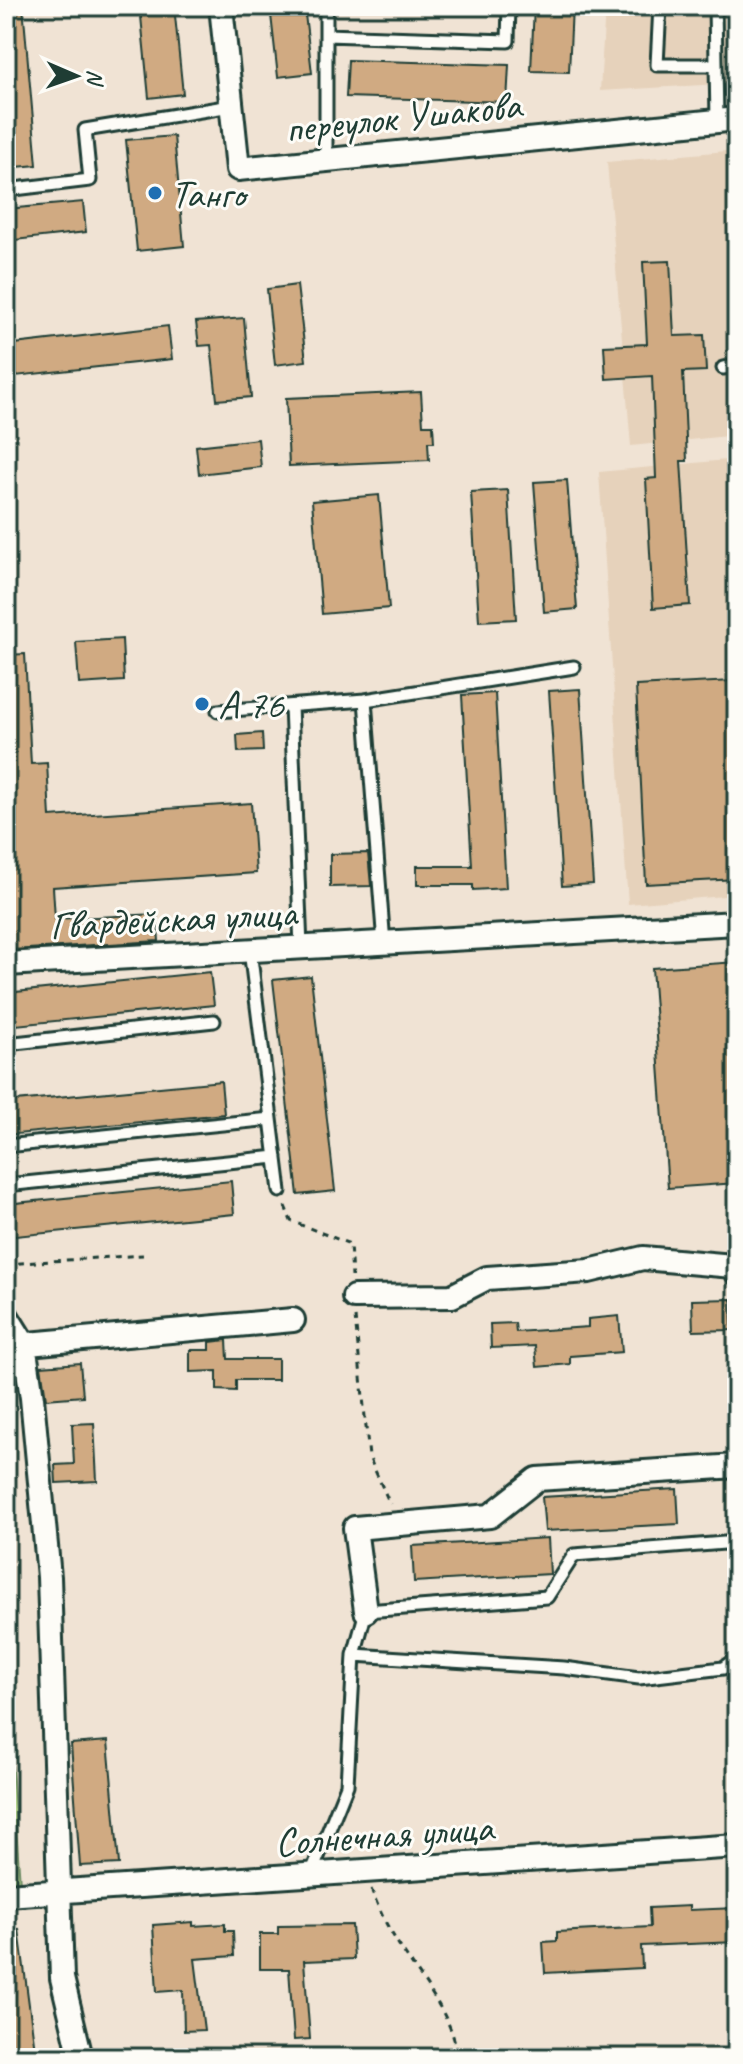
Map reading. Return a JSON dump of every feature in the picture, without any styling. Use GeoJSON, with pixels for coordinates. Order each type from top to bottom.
{"type":"FeatureCollection","features":[{"type":"Feature","properties":{"kind":"street","name":"переулок Ушакова"},"geometry":{"type":"LineString","coordinates":[[221,6],[238,169],[727,120]]}},
{"type":"Feature","properties":{"kind":"street","name":"Гвардейская улица"},"geometry":{"type":"LineString","coordinates":[[6,964],[737,923]]}},
{"type":"Feature","properties":{"kind":"street"},"geometry":{"type":"LineString","coordinates":[[354,1297],[452,1296],[487,1278],[589,1271],[643,1258],[733,1266],[737,1273]]}},
{"type":"Feature","properties":{"kind":"street"},"geometry":{"type":"LineString","coordinates":[[6,1315],[32,1398],[49,1577],[62,1978],[81,2058]]}},
{"type":"Feature","properties":{"kind":"street"},"geometry":{"type":"LineString","coordinates":[[15,1345],[293,1320]]}},
{"type":"Feature","properties":{"kind":"street"},"geometry":{"type":"LineString","coordinates":[[366,1611],[355,1528],[490,1516],[537,1479],[737,1466]]}},
{"type":"Feature","properties":{"kind":"street","name":"Солнечная улица"},"geometry":{"type":"LineString","coordinates":[[6,1895],[737,1846]]}},
{"type":"Feature","properties":{"kind":"lane"},"geometry":{"type":"LineString","coordinates":[[326,6],[326,160]]}},
{"type":"Feature","properties":{"kind":"lane"},"geometry":{"type":"LineString","coordinates":[[326,35],[508,41],[509,6]]}},
{"type":"Feature","properties":{"kind":"lane"},"geometry":{"type":"LineString","coordinates":[[660,6],[657,65],[714,65]]}},
{"type":"Feature","properties":{"kind":"lane"},"geometry":{"type":"LineString","coordinates":[[715,6],[714,65],[727,120]]}},
{"type":"Feature","properties":{"kind":"lane"},"geometry":{"type":"LineString","coordinates":[[6,190],[90,180],[85,130],[231,106]]}},
{"type":"Feature","properties":{"kind":"lane"},"geometry":{"type":"LineString","coordinates":[[723,368],[737,366]]}},
{"type":"Feature","properties":{"kind":"lane"},"geometry":{"type":"LineString","coordinates":[[218,711],[365,700],[574,667]]}},
{"type":"Feature","properties":{"kind":"lane"},"geometry":{"type":"LineString","coordinates":[[365,700],[384,944]]}},
{"type":"Feature","properties":{"kind":"lane"},"geometry":{"type":"LineString","coordinates":[[291,706],[301,947]]}},
{"type":"Feature","properties":{"kind":"lane"},"geometry":{"type":"LineString","coordinates":[[250,950],[280,1191]]}},
{"type":"Feature","properties":{"kind":"lane"},"geometry":{"type":"LineString","coordinates":[[6,1044],[214,1021]]}},
{"type":"Feature","properties":{"kind":"lane"},"geometry":{"type":"LineString","coordinates":[[6,1146],[271,1119]]}},
{"type":"Feature","properties":{"kind":"lane"},"geometry":{"type":"LineString","coordinates":[[6,1185],[276,1157]]}},
{"type":"Feature","properties":{"kind":"lane"},"geometry":{"type":"LineString","coordinates":[[311,1875],[347,1785],[354,1655],[366,1611],[547,1597],[574,1555],[737,1542]]}},
{"type":"Feature","properties":{"kind":"lane"},"geometry":{"type":"LineString","coordinates":[[354,1655],[564,1668],[639,1678],[723,1668],[737,1658]]}},
{"type":"Feature","properties":{"kind":"path"},"geometry":{"type":"LineString","coordinates":[[280,1191],[291,1221],[350,1244],[369,1457],[398,1522]]}},
{"type":"Feature","properties":{"kind":"path"},"geometry":{"type":"LineString","coordinates":[[6,1264],[143,1255]]}},
{"type":"Feature","properties":{"kind":"path"},"geometry":{"type":"LineString","coordinates":[[363,1871],[390,1930],[440,2007],[456,2041],[458,2058]]}},
{"type":"Feature","properties":{"kind":"shaded area"},"geometry":{"type":"Polygon","coordinates":[[[605,6],[737,6],[737,83],[600,91],[605,6]]]}},
{"type":"Feature","properties":{"kind":"shaded area"},"geometry":{"type":"Polygon","coordinates":[[[737,150],[737,435],[631,446],[607,162],[737,150]]]}},
{"type":"Feature","properties":{"kind":"shaded area"},"geometry":{"type":"Polygon","coordinates":[[[737,459],[737,895],[628,904],[599,472],[737,459]]]}},
{"type":"Feature","properties":{"kind":"green space"},"geometry":{"type":"Polygon","coordinates":[[[10,1736],[20,1885],[6,1884],[6,1737],[10,1736]]]}},
{"type":"Feature","properties":{"kind":"building"},"geometry":{"type":"Polygon","coordinates":[[[6,6],[23,6],[37,165],[6,168],[6,6]]]}},
{"type":"Feature","properties":{"kind":"building"},"geometry":{"type":"Polygon","coordinates":[[[140,6],[174,6],[183,94],[149,98],[140,6]]]}},
{"type":"Feature","properties":{"kind":"building"},"geometry":{"type":"Polygon","coordinates":[[[270,6],[304,6],[312,73],[278,77],[270,6]]]}},
{"type":"Feature","properties":{"kind":"building"},"geometry":{"type":"Polygon","coordinates":[[[534,6],[572,6],[569,72],[531,71],[534,6]]]}},
{"type":"Feature","properties":{"kind":"building"},"geometry":{"type":"Polygon","coordinates":[[[348,60],[509,65],[507,102],[346,97],[348,60]]]}},
{"type":"Feature","properties":{"kind":"building","name":"Танго"},"geometry":{"type":"Polygon","coordinates":[[[174,136],[184,246],[137,251],[126,140],[174,136]]]}},
{"type":"Feature","properties":{"kind":"building"},"geometry":{"type":"Polygon","coordinates":[[[83,202],[86,232],[6,241],[6,209],[83,202]]]}},
{"type":"Feature","properties":{"kind":"building"},"geometry":{"type":"Polygon","coordinates":[[[670,261],[674,336],[704,335],[706,371],[683,372],[687,461],[681,461],[690,605],[653,608],[646,479],[656,478],[652,376],[606,379],[604,346],[647,344],[643,262],[670,261]]]}},
{"type":"Feature","properties":{"kind":"building"},"geometry":{"type":"Polygon","coordinates":[[[297,285],[306,361],[275,365],[267,289],[297,285]]]}},
{"type":"Feature","properties":{"kind":"building"},"geometry":{"type":"Polygon","coordinates":[[[244,318],[251,397],[217,400],[211,345],[199,346],[196,322],[244,318]]]}},
{"type":"Feature","properties":{"kind":"building"},"geometry":{"type":"Polygon","coordinates":[[[168,326],[172,359],[6,377],[6,345],[168,326]]]}},
{"type":"Feature","properties":{"kind":"building"},"geometry":{"type":"Polygon","coordinates":[[[421,392],[423,425],[433,425],[434,442],[428,442],[429,460],[289,466],[286,398],[421,392]]]}},
{"type":"Feature","properties":{"kind":"building"},"geometry":{"type":"Polygon","coordinates":[[[258,439],[261,467],[199,474],[196,446],[258,439]]]}},
{"type":"Feature","properties":{"kind":"building"},"geometry":{"type":"Polygon","coordinates":[[[567,480],[577,609],[544,612],[534,482],[567,480]]]}},
{"type":"Feature","properties":{"kind":"building"},"geometry":{"type":"Polygon","coordinates":[[[508,490],[516,619],[479,621],[471,492],[508,490]]]}},
{"type":"Feature","properties":{"kind":"building"},"geometry":{"type":"Polygon","coordinates":[[[379,495],[389,608],[322,614],[312,501],[379,495]]]}},
{"type":"Feature","properties":{"kind":"building"},"geometry":{"type":"Polygon","coordinates":[[[122,639],[124,681],[79,684],[76,642],[122,639]]]}},
{"type":"Feature","properties":{"kind":"building"},"geometry":{"type":"Polygon","coordinates":[[[25,654],[31,764],[47,763],[50,817],[251,803],[256,873],[53,887],[55,919],[157,914],[159,941],[11,950],[6,838],[6,655],[25,654]]]}},
{"type":"Feature","properties":{"kind":"building"},"geometry":{"type":"Polygon","coordinates":[[[733,681],[737,879],[646,884],[636,686],[733,681]]]}},
{"type":"Feature","properties":{"kind":"building"},"geometry":{"type":"Polygon","coordinates":[[[580,689],[593,884],[562,886],[549,691],[580,689]]]}},
{"type":"Feature","properties":{"kind":"building"},"geometry":{"type":"Polygon","coordinates":[[[495,693],[506,888],[473,890],[473,885],[417,885],[417,866],[472,866],[462,695],[495,693]]]}},
{"type":"Feature","properties":{"kind":"building"},"geometry":{"type":"Polygon","coordinates":[[[262,733],[263,751],[238,752],[237,735],[262,733]]]}},
{"type":"Feature","properties":{"kind":"building"},"geometry":{"type":"Polygon","coordinates":[[[368,853],[371,886],[330,887],[330,854],[368,853]]]}},
{"type":"Feature","properties":{"kind":"building"},"geometry":{"type":"Polygon","coordinates":[[[737,962],[737,1183],[668,1188],[652,968],[737,962]]]}},
{"type":"Feature","properties":{"kind":"building"},"geometry":{"type":"Polygon","coordinates":[[[210,972],[214,1005],[6,1026],[6,993],[210,972]]]}},
{"type":"Feature","properties":{"kind":"building"},"geometry":{"type":"Polygon","coordinates":[[[311,976],[335,1191],[298,1195],[273,980],[311,976]]]}},
{"type":"Feature","properties":{"kind":"building"},"geometry":{"type":"Polygon","coordinates":[[[221,1081],[224,1114],[6,1135],[6,1102],[221,1081]]]}},
{"type":"Feature","properties":{"kind":"building"},"geometry":{"type":"Polygon","coordinates":[[[231,1181],[234,1214],[6,1237],[6,1204],[231,1181]]]}},
{"type":"Feature","properties":{"kind":"building"},"geometry":{"type":"Polygon","coordinates":[[[731,1299],[732,1330],[693,1331],[692,1300],[731,1299]]]}},
{"type":"Feature","properties":{"kind":"building"},"geometry":{"type":"Polygon","coordinates":[[[619,1316],[622,1352],[570,1356],[570,1364],[537,1367],[535,1346],[491,1348],[490,1324],[515,1323],[516,1332],[588,1327],[588,1319],[619,1316]]]}},
{"type":"Feature","properties":{"kind":"building"},"geometry":{"type":"Polygon","coordinates":[[[227,1340],[228,1359],[278,1359],[278,1380],[236,1380],[236,1391],[217,1390],[217,1371],[190,1372],[190,1350],[210,1350],[210,1342],[227,1340]]]}},
{"type":"Feature","properties":{"kind":"building"},"geometry":{"type":"Polygon","coordinates":[[[80,1363],[83,1396],[46,1399],[41,1366],[80,1363]]]}},
{"type":"Feature","properties":{"kind":"building"},"geometry":{"type":"Polygon","coordinates":[[[94,1423],[97,1481],[56,1483],[55,1465],[74,1464],[72,1424],[94,1423]]]}},
{"type":"Feature","properties":{"kind":"building"},"geometry":{"type":"Polygon","coordinates":[[[677,1489],[679,1524],[545,1531],[542,1497],[677,1489]]]}},
{"type":"Feature","properties":{"kind":"building"},"geometry":{"type":"Polygon","coordinates":[[[548,1538],[550,1574],[414,1582],[412,1546],[548,1538]]]}},
{"type":"Feature","properties":{"kind":"building"},"geometry":{"type":"Polygon","coordinates":[[[108,1741],[119,1864],[80,1866],[71,1744],[108,1741]]]}},
{"type":"Feature","properties":{"kind":"building"},"geometry":{"type":"Polygon","coordinates":[[[689,1906],[689,1910],[737,1908],[737,1942],[641,1946],[642,1968],[545,1973],[543,1942],[557,1941],[557,1932],[650,1927],[649,1908],[689,1906]]]}},
{"type":"Feature","properties":{"kind":"building"},"geometry":{"type":"Polygon","coordinates":[[[193,1922],[193,1926],[225,1924],[225,1931],[233,1931],[234,1956],[195,1959],[204,2030],[184,2031],[183,1990],[157,1992],[153,1925],[193,1922]]]}},
{"type":"Feature","properties":{"kind":"building"},"geometry":{"type":"Polygon","coordinates":[[[352,1925],[354,1959],[304,1961],[310,2039],[294,2040],[289,1969],[260,1969],[260,1934],[278,1934],[278,1926],[352,1925]]]}},
{"type":"Feature","properties":{"kind":"building"},"geometry":{"type":"Polygon","coordinates":[[[19,1929],[36,2058],[6,2058],[6,1931],[19,1929]]]}},
{"type":"Feature","properties":{"kind":"place","name":"Танго"},"geometry":{"type":"Point","coordinates":[155,193]}},
{"type":"Feature","properties":{"kind":"place","name":"А 76"},"geometry":{"type":"Point","coordinates":[202,704]}}]}
